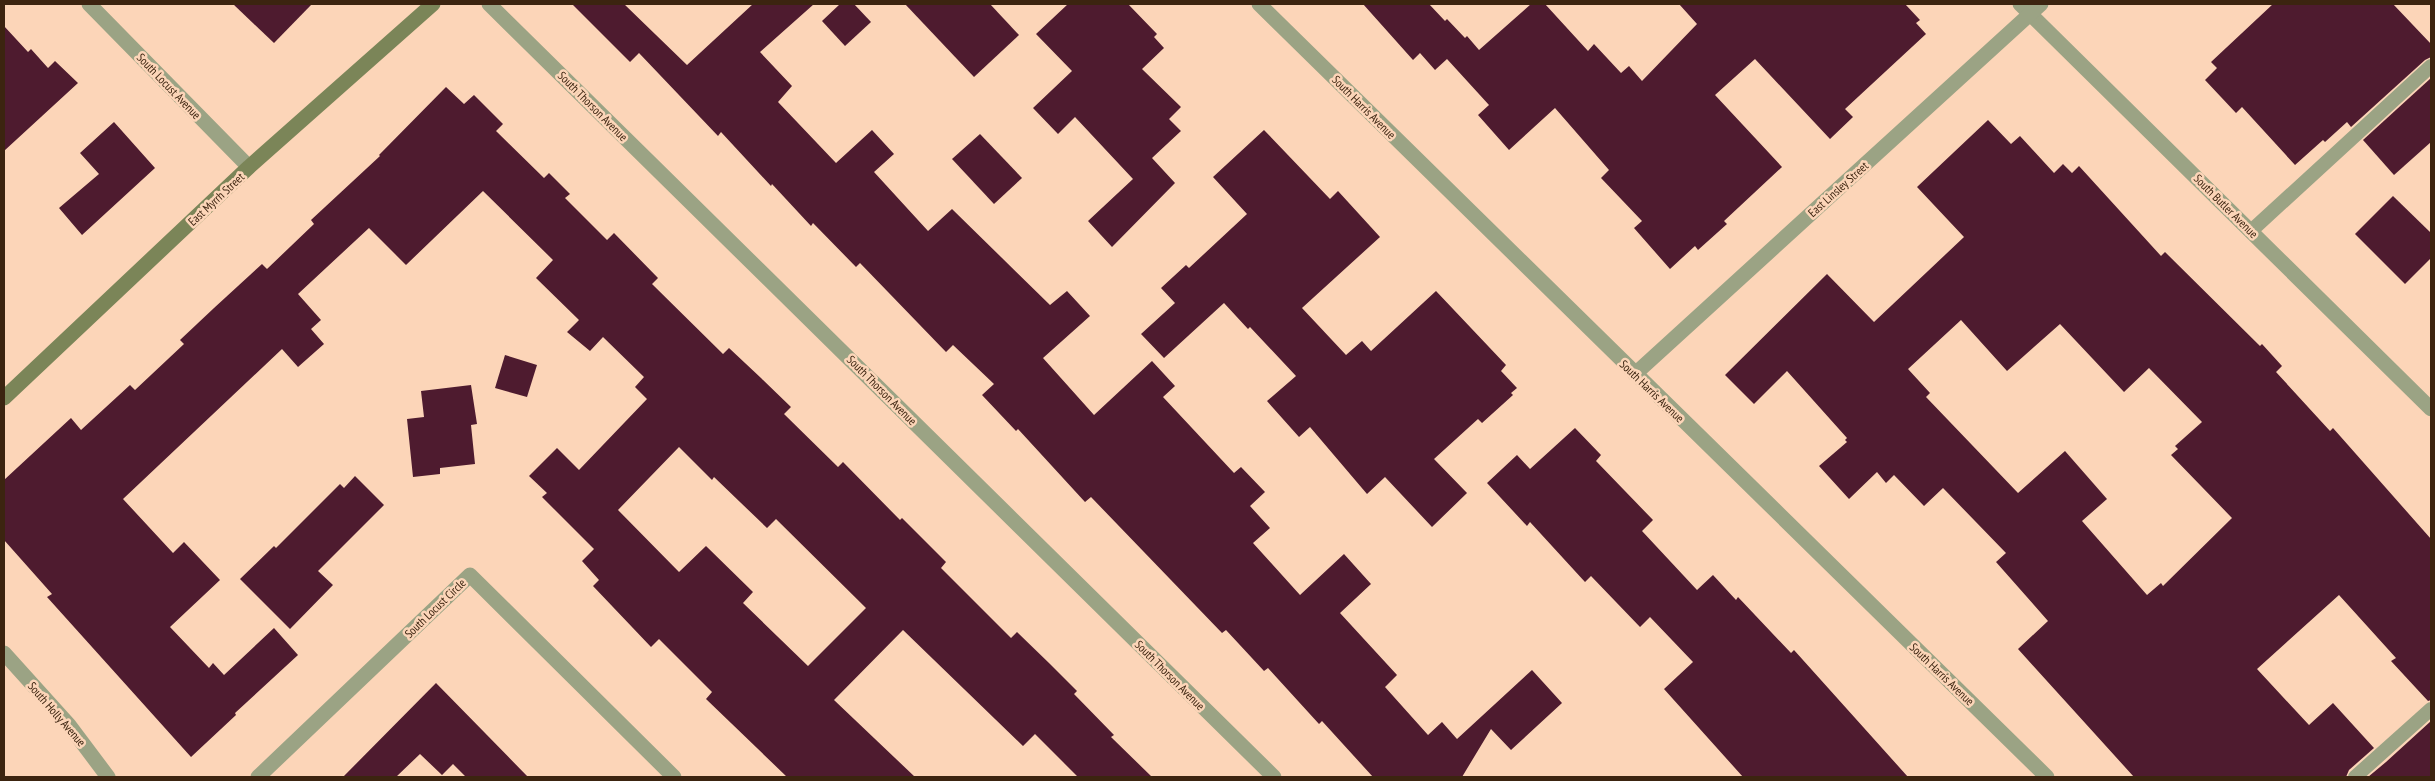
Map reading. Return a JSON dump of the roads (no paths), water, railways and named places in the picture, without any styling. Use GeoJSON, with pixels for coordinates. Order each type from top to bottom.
{"type":"FeatureCollection","features":[{"type":"Feature","properties":{"kind":"street","name":"South Locust Avenue"},"geometry":{"type":"LineString","coordinates":[[89,4],[249,167]]}},
{"type":"Feature","properties":{"kind":"street","name":"East Myrrh Street"},"geometry":{"type":"LineString","coordinates":[[4,398],[249,167],[433,4]]}},
{"type":"Feature","properties":{"kind":"street","name":"South Thorson Avenue"},"geometry":{"type":"LineString","coordinates":[[489,4],[1274,777]]}},
{"type":"Feature","properties":{"kind":"street","name":"South Harris Avenue"},"geometry":{"type":"LineString","coordinates":[[1259,4],[2047,777]]}},
{"type":"Feature","properties":{"kind":"street","name":"East Linsley Street"},"geometry":{"type":"LineString","coordinates":[[1635,374],[2030,7]]}},
{"type":"Feature","properties":{"kind":"street","name":"South Butler Avenue"},"geometry":{"type":"LineString","coordinates":[[2030,7],[2251,231],[2431,409]]}},
{"type":"Feature","properties":{"kind":"street","name":"South Locust Circle"},"geometry":{"type":"LineString","coordinates":[[258,777],[470,575],[674,777]]}},
{"type":"Feature","properties":{"kind":"street","name":"South Holly Avenue"},"geometry":{"type":"LineString","coordinates":[[4,653],[69,724],[108,777]]}},
{"type":"Feature","properties":{"kind":"lane"},"geometry":{"type":"LineString","coordinates":[[2251,231],[2431,66]]}},
{"type":"Feature","properties":{"kind":"lane"},"geometry":{"type":"LineString","coordinates":[[2355,777],[2431,708]]}}]}
